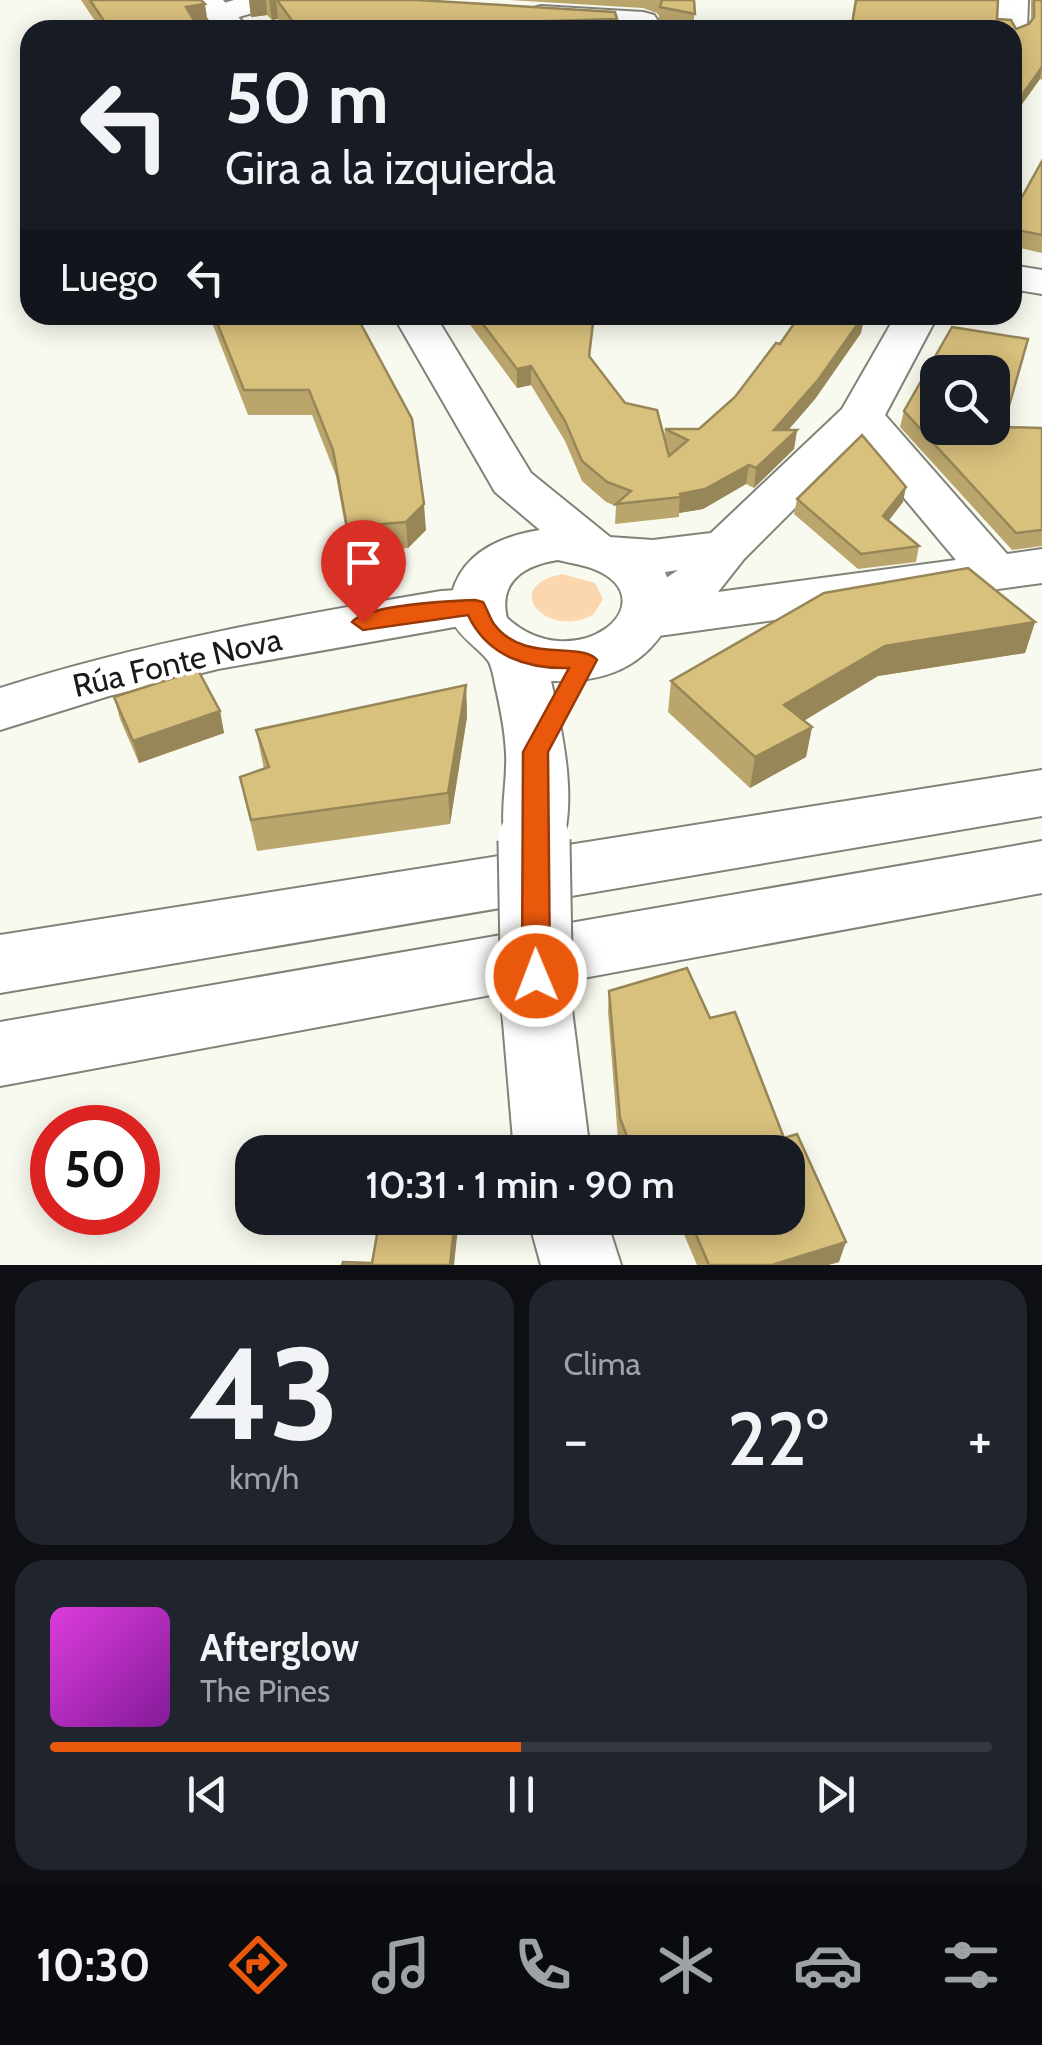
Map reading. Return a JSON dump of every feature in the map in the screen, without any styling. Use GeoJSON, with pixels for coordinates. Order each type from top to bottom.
{"type":"FeatureCollection","features":[{"type":"Feature","properties":{"kind":"main road"},"geometry":{"type":"LineString","coordinates":[[221,14],[266,0]]}},
{"type":"Feature","properties":{"kind":"main road"},"geometry":{"type":"LineString","coordinates":[[508,13],[626,20]]}},
{"type":"Feature","properties":{"kind":"main road"},"geometry":{"type":"LineString","coordinates":[[420,325],[512,482],[602,551],[624,561],[646,582],[652,602],[650,617]]}},
{"type":"Feature","properties":{"kind":"main road"},"geometry":{"type":"LineString","coordinates":[[512,482],[508,520],[486,586],[486,631],[513,650],[544,660],[586,660],[621,649],[633,641],[650,617],[694,586],[726,547],[861,416],[912,325]]}},
{"type":"Feature","properties":{"kind":"main road"},"geometry":{"type":"LineString","coordinates":[[861,416],[1019,570]]}},
{"type":"Feature","properties":{"kind":"main road"},"geometry":{"type":"LineString","coordinates":[[486,586],[523,550],[558,544],[653,557],[726,547]]}},
{"type":"Feature","properties":{"kind":"main road"},"geometry":{"type":"LineString","coordinates":[[650,617],[1019,570]]}},
{"type":"Feature","properties":{"kind":"main road","name":"Rúa Fonte Nova"},"geometry":{"type":"LineString","coordinates":[[0,710],[55,690],[208,650],[440,609],[486,586]]}},
{"type":"Feature","properties":{"kind":"main road"},"geometry":{"type":"LineString","coordinates":[[513,650],[523,680],[536,752],[536,1010],[550,1135]]}},
{"type":"Feature","properties":{"kind":"main road"},"geometry":{"type":"LineString","coordinates":[[536,752],[586,660]]}},
{"type":"Feature","properties":{"kind":"main road"},"geometry":{"type":"LineString","coordinates":[[0,964],[1042,793]]}},
{"type":"Feature","properties":{"kind":"main road"},"geometry":{"type":"LineString","coordinates":[[0,1054],[1042,867]]}},
{"type":"Feature","properties":{"kind":"main road"},"geometry":{"type":"LineString","coordinates":[[572,1235],[580,1265]]}},
{"type":"Feature","properties":{"kind":"shaded area"},"geometry":{"type":"Polygon","coordinates":[[[562,574],[595,583],[603,599],[594,614],[577,621],[561,621],[537,609],[532,600],[533,590],[543,581],[562,574]]]}},
{"type":"Feature","properties":{"kind":"building"},"geometry":{"type":"Polygon","coordinates":[[[90,0],[201,0],[205,4],[186,7],[194,20],[103,20],[90,0]]]}},
{"type":"Feature","properties":{"kind":"building"},"geometry":{"type":"Polygon","coordinates":[[[277,0],[418,0],[615,12],[617,19],[584,20],[292,20],[277,0]]]}},
{"type":"Feature","properties":{"kind":"building"},"geometry":{"type":"Polygon","coordinates":[[[662,0],[694,0],[695,14],[660,7],[662,0]]]}},
{"type":"Feature","properties":{"kind":"building"},"geometry":{"type":"Polygon","coordinates":[[[856,0],[998,0],[997,19],[1011,20],[853,20],[856,0]]]}},
{"type":"Feature","properties":{"kind":"building"},"geometry":{"type":"Polygon","coordinates":[[[1034,0],[1042,0],[1042,67],[1022,95],[1022,27],[1034,17],[1034,0]]]}},
{"type":"Feature","properties":{"kind":"building"},"geometry":{"type":"Polygon","coordinates":[[[1042,161],[1042,235],[1022,231],[1022,197],[1042,161]]]}},
{"type":"Feature","properties":{"kind":"building"},"geometry":{"type":"Polygon","coordinates":[[[218,325],[361,325],[412,419],[424,504],[406,522],[347,527],[333,450],[309,390],[244,390],[218,325]]]}},
{"type":"Feature","properties":{"kind":"building"},"geometry":{"type":"Polygon","coordinates":[[[484,325],[593,325],[589,356],[625,403],[657,410],[669,456],[688,440],[665,429],[699,429],[735,397],[793,325],[857,325],[818,380],[774,430],[797,430],[756,468],[749,465],[705,489],[680,494],[681,497],[616,504],[631,491],[607,482],[582,461],[565,421],[531,366],[517,369],[484,325]]]}},
{"type":"Feature","properties":{"kind":"building"},"geometry":{"type":"Polygon","coordinates":[[[952,327],[1028,339],[1010,402],[1010,355],[936,355],[952,327]]]}},
{"type":"Feature","properties":{"kind":"building"},"geometry":{"type":"Polygon","coordinates":[[[920,383],[920,428],[904,411],[920,383]]]}},
{"type":"Feature","properties":{"kind":"building"},"geometry":{"type":"Polygon","coordinates":[[[1010,427],[1042,428],[1042,530],[1016,533],[935,445],[1010,445],[1010,427]]]}},
{"type":"Feature","properties":{"kind":"building"},"geometry":{"type":"Polygon","coordinates":[[[862,435],[906,487],[883,516],[919,546],[861,554],[797,499],[862,435]]]}},
{"type":"Feature","properties":{"kind":"building"},"geometry":{"type":"Polygon","coordinates":[[[968,568],[1035,622],[885,646],[784,705],[812,727],[755,757],[671,681],[824,593],[968,568]]]}},
{"type":"Feature","properties":{"kind":"building"},"geometry":{"type":"Polygon","coordinates":[[[198,670],[220,711],[133,741],[114,697],[198,670]]]}},
{"type":"Feature","properties":{"kind":"building"},"geometry":{"type":"Polygon","coordinates":[[[466,685],[448,793],[251,820],[240,777],[269,767],[256,730],[466,685]]]}},
{"type":"Feature","properties":{"kind":"building"},"geometry":{"type":"Polygon","coordinates":[[[687,968],[710,1018],[735,1012],[783,1135],[626,1135],[620,1118],[609,991],[687,968]]]}},
{"type":"Feature","properties":{"kind":"building"},"geometry":{"type":"Polygon","coordinates":[[[805,1152],[846,1242],[772,1265],[709,1265],[696,1235],[805,1235],[805,1152]]]}},
{"type":"Feature","properties":{"kind":"building"},"geometry":{"type":"Polygon","coordinates":[[[377,1235],[453,1235],[450,1265],[342,1265],[372,1263],[377,1235]]]}},
{"type":"Feature","properties":{"kind":"route"},"geometry":{"type":"LineString","coordinates":[[363,622],[440,609],[475,608],[486,631],[513,650],[544,660],[586,660],[567,688],[536,752],[536,976]]}}]}
